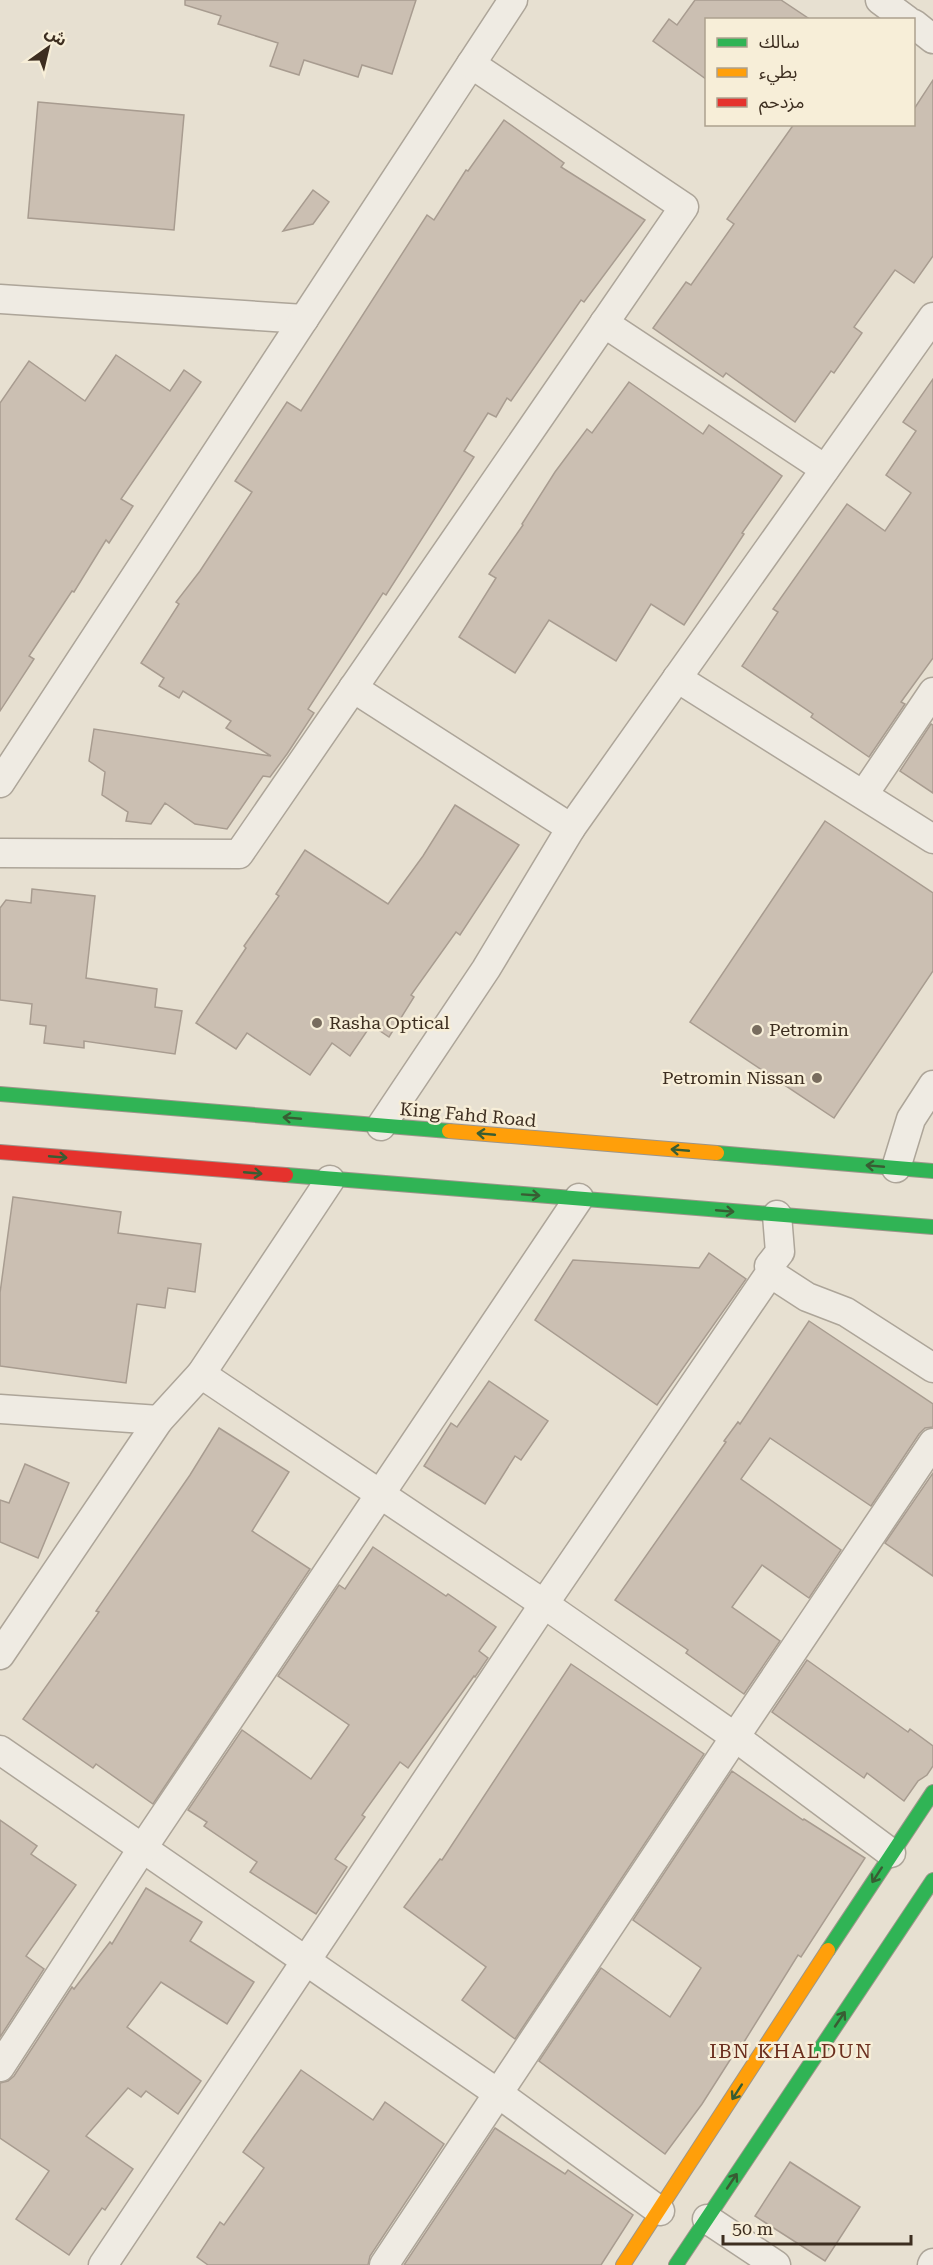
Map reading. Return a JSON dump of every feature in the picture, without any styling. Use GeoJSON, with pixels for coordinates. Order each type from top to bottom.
{"type":"FeatureCollection","features":[{"type":"Feature","properties":{"kind":"main road","name":"King Fahd Road"},"geometry":{"type":"LineString","coordinates":[[0,1094],[933,1171]]}},
{"type":"Feature","properties":{"kind":"main road"},"geometry":{"type":"LineString","coordinates":[[0,1152],[933,1227]]}},
{"type":"Feature","properties":{"kind":"main road"},"geometry":{"type":"LineString","coordinates":[[623,2265],[891,1852],[933,1792]]}},
{"type":"Feature","properties":{"kind":"main road"},"geometry":{"type":"LineString","coordinates":[[676,2265],[933,1880]]}},
{"type":"Feature","properties":{"kind":"street"},"geometry":{"type":"LineString","coordinates":[[0,783],[513,0]]}},
{"type":"Feature","properties":{"kind":"street"},"geometry":{"type":"LineString","coordinates":[[880,0],[904,18]]}},
{"type":"Feature","properties":{"kind":"street"},"geometry":{"type":"LineString","coordinates":[[915,25],[933,39]]}},
{"type":"Feature","properties":{"kind":"street"},"geometry":{"type":"LineString","coordinates":[[0,853],[239,854],[684,207],[471,64]]}},
{"type":"Feature","properties":{"kind":"street"},"geometry":{"type":"LineString","coordinates":[[0,299],[304,319]]}},
{"type":"Feature","properties":{"kind":"street"},"geometry":{"type":"LineString","coordinates":[[604,323],[825,469]]}},
{"type":"Feature","properties":{"kind":"street"},"geometry":{"type":"LineString","coordinates":[[381,1126],[486,969],[571,828],[825,469],[929,333]]}},
{"type":"Feature","properties":{"kind":"street"},"geometry":{"type":"LineString","coordinates":[[677,678],[933,839]]}},
{"type":"Feature","properties":{"kind":"street"},"geometry":{"type":"LineString","coordinates":[[353,688],[571,828]]}},
{"type":"Feature","properties":{"kind":"street"},"geometry":{"type":"LineString","coordinates":[[864,794],[933,692]]}},
{"type":"Feature","properties":{"kind":"street"},"geometry":{"type":"LineString","coordinates":[[896,1168],[911,1119],[933,1085]]}},
{"type":"Feature","properties":{"kind":"street"},"geometry":{"type":"LineString","coordinates":[[0,1655],[159,1420],[201,1374],[330,1180]]}},
{"type":"Feature","properties":{"kind":"street"},"geometry":{"type":"LineString","coordinates":[[0,2067],[142,1849],[579,1198]]}},
{"type":"Feature","properties":{"kind":"street"},"geometry":{"type":"LineString","coordinates":[[103,2265],[544,1604],[770,1273],[769,1266],[780,1252],[777,1215]]}},
{"type":"Feature","properties":{"kind":"street"},"geometry":{"type":"LineString","coordinates":[[770,1273],[807,1297],[846,1312],[933,1368]]}},
{"type":"Feature","properties":{"kind":"street"},"geometry":{"type":"LineString","coordinates":[[201,1374],[544,1604],[735,1737],[891,1852]]}},
{"type":"Feature","properties":{"kind":"street"},"geometry":{"type":"LineString","coordinates":[[0,1409],[159,1420]]}},
{"type":"Feature","properties":{"kind":"street"},"geometry":{"type":"LineString","coordinates":[[384,2265],[933,1443]]}},
{"type":"Feature","properties":{"kind":"street"},"geometry":{"type":"LineString","coordinates":[[0,1750],[499,2094],[660,2211]]}},
{"type":"Feature","properties":{"kind":"street"},"geometry":{"type":"LineString","coordinates":[[707,2219],[776,2265]]}},
{"type":"Feature","properties":{"kind":"building"},"geometry":{"type":"Polygon","coordinates":[[[185,0],[416,0],[392,74],[362,65],[358,77],[304,60],[299,75],[270,66],[278,43],[218,24],[221,16],[185,5],[185,0]]]}},
{"type":"Feature","properties":{"kind":"building"},"geometry":{"type":"Polygon","coordinates":[[[695,0],[781,0],[808,18],[705,18],[705,78],[653,41],[669,19],[677,25],[695,0]]]}},
{"type":"Feature","properties":{"kind":"building"},"geometry":{"type":"Polygon","coordinates":[[[933,80],[933,256],[914,283],[895,270],[854,327],[862,333],[834,373],[831,371],[795,422],[726,373],[723,377],[653,328],[686,282],[691,285],[734,224],[727,219],[793,126],[915,126],[915,107],[933,80]]]}},
{"type":"Feature","properties":{"kind":"building"},"geometry":{"type":"Polygon","coordinates":[[[38,102],[184,115],[174,230],[28,218],[38,102]]]}},
{"type":"Feature","properties":{"kind":"building"},"geometry":{"type":"Polygon","coordinates":[[[504,120],[564,163],[561,167],[645,220],[584,302],[581,300],[511,401],[507,398],[496,417],[488,413],[464,451],[474,457],[386,595],[383,593],[308,709],[314,713],[270,777],[263,776],[227,829],[195,824],[165,803],[151,824],[126,821],[128,812],[102,795],[105,772],[89,761],[94,729],[271,756],[226,728],[231,721],[183,691],[179,698],[159,686],[164,678],[141,663],[179,604],[176,602],[200,571],[252,492],[235,481],[287,402],[301,411],[427,215],[434,220],[466,170],[468,171],[504,120]]]}},
{"type":"Feature","properties":{"kind":"building"},"geometry":{"type":"Polygon","coordinates":[[[313,190],[329,202],[313,224],[283,231],[313,190]]]}},
{"type":"Feature","properties":{"kind":"building"},"geometry":{"type":"Polygon","coordinates":[[[116,355],[170,391],[184,370],[201,382],[121,499],[133,506],[109,543],[106,540],[74,592],[72,591],[29,656],[34,659],[0,711],[0,403],[29,361],[85,401],[116,355]]]}},
{"type":"Feature","properties":{"kind":"building"},"geometry":{"type":"Polygon","coordinates":[[[933,379],[933,658],[901,702],[905,704],[869,757],[811,717],[813,714],[742,666],[778,612],[773,609],[847,504],[885,531],[911,493],[886,475],[916,431],[903,422],[933,379]]]}},
{"type":"Feature","properties":{"kind":"building"},"geometry":{"type":"Polygon","coordinates":[[[629,382],[703,434],[709,425],[782,476],[742,533],[744,534],[684,625],[651,604],[616,661],[549,620],[515,673],[459,637],[496,578],[489,574],[523,525],[555,472],[587,429],[592,433],[629,382]]]}},
{"type":"Feature","properties":{"kind":"building"},"geometry":{"type":"Polygon","coordinates":[[[931,724],[933,725],[933,793],[900,771],[931,724]]]}},
{"type":"Feature","properties":{"kind":"building"},"geometry":{"type":"Polygon","coordinates":[[[455,805],[519,845],[460,935],[456,932],[411,995],[414,997],[389,1037],[371,1025],[350,1056],[332,1043],[310,1075],[247,1033],[236,1049],[196,1023],[246,948],[244,946],[279,896],[276,894],[305,850],[388,904],[423,856],[455,805]]]}},
{"type":"Feature","properties":{"kind":"building"},"geometry":{"type":"Polygon","coordinates":[[[825,821],[933,893],[933,971],[834,1118],[690,1022],[825,821]]]}},
{"type":"Feature","properties":{"kind":"building"},"geometry":{"type":"Polygon","coordinates":[[[32,889],[95,896],[86,978],[157,989],[155,1007],[182,1011],[175,1054],[84,1041],[84,1048],[44,1043],[46,1026],[30,1024],[32,1004],[0,1000],[0,908],[6,900],[31,903],[32,889]]]}},
{"type":"Feature","properties":{"kind":"building"},"geometry":{"type":"Polygon","coordinates":[[[13,1197],[121,1212],[118,1233],[201,1244],[195,1292],[168,1288],[165,1308],[137,1304],[126,1383],[0,1366],[0,1293],[13,1197]]]}},
{"type":"Feature","properties":{"kind":"building"},"geometry":{"type":"Polygon","coordinates":[[[709,1253],[746,1279],[657,1405],[535,1320],[573,1260],[699,1268],[709,1253]]]}},
{"type":"Feature","properties":{"kind":"building"},"geometry":{"type":"Polygon","coordinates":[[[809,1321],[933,1404],[933,1427],[925,1428],[919,1434],[871,1506],[770,1438],[741,1479],[841,1550],[809,1598],[762,1565],[732,1607],[780,1641],[744,1694],[686,1653],[688,1650],[615,1600],[726,1442],[724,1441],[738,1422],[740,1424],[809,1321]]]}},
{"type":"Feature","properties":{"kind":"building"},"geometry":{"type":"Polygon","coordinates":[[[489,1381],[548,1421],[521,1460],[515,1456],[485,1504],[424,1466],[451,1423],[457,1427],[489,1381]]]}},
{"type":"Feature","properties":{"kind":"building"},"geometry":{"type":"Polygon","coordinates":[[[219,1428],[289,1472],[252,1531],[310,1569],[153,1804],[96,1764],[93,1768],[23,1719],[99,1612],[96,1611],[190,1475],[219,1428]]]}},
{"type":"Feature","properties":{"kind":"building"},"geometry":{"type":"Polygon","coordinates":[[[25,1464],[69,1483],[38,1558],[0,1542],[0,1500],[9,1503],[25,1464]]]}},
{"type":"Feature","properties":{"kind":"building"},"geometry":{"type":"Polygon","coordinates":[[[933,1473],[933,1576],[885,1543],[933,1473]]]}},
{"type":"Feature","properties":{"kind":"building"},"geometry":{"type":"Polygon","coordinates":[[[373,1547],[496,1627],[479,1651],[488,1658],[475,1677],[408,1768],[400,1762],[362,1815],[365,1817],[335,1859],[347,1867],[316,1914],[250,1872],[257,1862],[204,1826],[207,1822],[188,1810],[242,1730],[311,1779],[349,1725],[278,1676],[339,1585],[345,1589],[373,1547]]]}},
{"type":"Feature","properties":{"kind":"building"},"geometry":{"type":"Polygon","coordinates":[[[807,1660],[908,1732],[910,1729],[933,1746],[933,1766],[927,1775],[918,1781],[904,1801],[867,1773],[864,1778],[772,1712],[807,1660]]]}},
{"type":"Feature","properties":{"kind":"building"},"geometry":{"type":"Polygon","coordinates":[[[571,1664],[704,1754],[515,2039],[462,2000],[486,1967],[404,1907],[440,1859],[442,1860],[571,1664]]]}},
{"type":"Feature","properties":{"kind":"building"},"geometry":{"type":"Polygon","coordinates":[[[732,1771],[803,1820],[865,1858],[801,1957],[798,1955],[739,2050],[737,2049],[702,2104],[665,2154],[539,2061],[601,1968],[670,2017],[701,1968],[633,1920],[732,1771]]]}},
{"type":"Feature","properties":{"kind":"building"},"geometry":{"type":"Polygon","coordinates":[[[0,1820],[37,1846],[31,1854],[76,1885],[26,1956],[44,1969],[0,2037],[0,1820]]]}},
{"type":"Feature","properties":{"kind":"building"},"geometry":{"type":"Polygon","coordinates":[[[146,1888],[202,1922],[190,1941],[254,1982],[227,2024],[161,1982],[127,2027],[201,2081],[178,2114],[146,2091],[141,2097],[128,2088],[86,2136],[133,2169],[105,2210],[102,2208],[69,2255],[16,2219],[49,2171],[0,2138],[0,2083],[14,2076],[72,1987],[74,1989],[110,1942],[112,1944],[146,1888]]]}},
{"type":"Feature","properties":{"kind":"building"},"geometry":{"type":"Polygon","coordinates":[[[301,2070],[373,2120],[385,2102],[444,2144],[370,2256],[368,2265],[208,2265],[197,2257],[220,2222],[224,2225],[264,2168],[243,2152],[301,2070]]]}},
{"type":"Feature","properties":{"kind":"building"},"geometry":{"type":"Polygon","coordinates":[[[495,2128],[565,2174],[568,2170],[633,2215],[601,2265],[404,2265],[495,2128]]]}},
{"type":"Feature","properties":{"kind":"building"},"geometry":{"type":"Polygon","coordinates":[[[790,2162],[860,2207],[825,2261],[755,2216],[790,2162]]]}},
{"type":"Feature","properties":{"kind":"traffic: fast"},"geometry":{"type":"LineString","coordinates":[[0,1094],[449,1131]]}},
{"type":"Feature","properties":{"kind":"traffic: fast"},"geometry":{"type":"LineString","coordinates":[[717,1153],[933,1171]]}},
{"type":"Feature","properties":{"kind":"traffic: fast"},"geometry":{"type":"LineString","coordinates":[[286,1175],[933,1227]]}},
{"type":"Feature","properties":{"kind":"traffic: fast"},"geometry":{"type":"LineString","coordinates":[[828,1950],[933,1792]]}},
{"type":"Feature","properties":{"kind":"traffic: fast"},"geometry":{"type":"LineString","coordinates":[[676,2265],[933,1880]]}},
{"type":"Feature","properties":{"kind":"traffic: slow"},"geometry":{"type":"LineString","coordinates":[[449,1131],[717,1153]]}},
{"type":"Feature","properties":{"kind":"traffic: slow"},"geometry":{"type":"LineString","coordinates":[[623,2265],[828,1950]]}},
{"type":"Feature","properties":{"kind":"traffic: jam"},"geometry":{"type":"LineString","coordinates":[[0,1152],[286,1175]]}},
{"type":"Feature","properties":{"kind":"place","name":"Rasha Optical"},"geometry":{"type":"Point","coordinates":[317,1023]}},
{"type":"Feature","properties":{"kind":"place","name":"Petromin"},"geometry":{"type":"Point","coordinates":[757,1030]}},
{"type":"Feature","properties":{"kind":"place","name":"Petromin Nissan"},"geometry":{"type":"Point","coordinates":[817,1078]}},
{"type":"Feature","properties":{"kind":"district","name":"IBN KHALDUN"},"geometry":{"type":"Point","coordinates":[791,2051]}}]}
